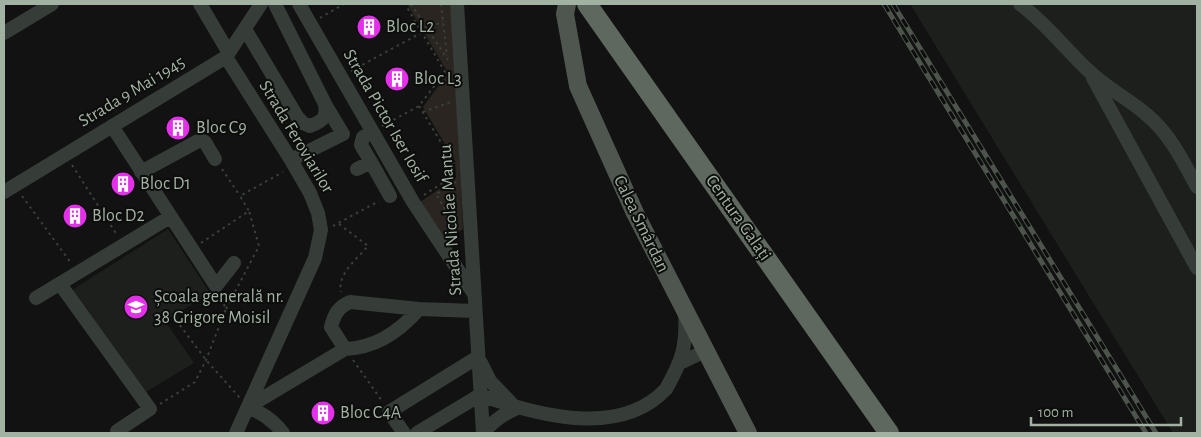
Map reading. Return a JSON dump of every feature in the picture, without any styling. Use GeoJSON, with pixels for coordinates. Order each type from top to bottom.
{"type":"FeatureCollection","features":[{"type":"Feature","properties":{"kind":"highway","name":"Centura Galați"},"geometry":{"type":"LineString","coordinates":[[587,4],[889,433]]}},
{"type":"Feature","properties":{"kind":"main road","name":"Calea Smârdan"},"geometry":{"type":"LineString","coordinates":[[566,4],[565,14],[578,86],[635,213],[748,433]]}},
{"type":"Feature","properties":{"kind":"street"},"geometry":{"type":"LineString","coordinates":[[4,33],[52,4]]}},
{"type":"Feature","properties":{"kind":"street","name":"Strada Feroviarilor"},"geometry":{"type":"LineString","coordinates":[[200,4],[310,193],[318,213],[321,230],[315,258],[236,433]]}},
{"type":"Feature","properties":{"kind":"street","name":"Strada 9 Mai 1945"},"geometry":{"type":"LineString","coordinates":[[9,189],[228,55],[261,4]]}},
{"type":"Feature","properties":{"kind":"street"},"geometry":{"type":"LineString","coordinates":[[275,4],[325,104],[343,134],[293,163]]}},
{"type":"Feature","properties":{"kind":"street","name":"Strada Pictor Iser Iosif"},"geometry":{"type":"LineString","coordinates":[[299,4],[413,202],[474,295]]}},
{"type":"Feature","properties":{"kind":"street","name":"Strada Nicolae Mantu"},"geometry":{"type":"LineString","coordinates":[[457,4],[481,432]]}},
{"type":"Feature","properties":{"kind":"street"},"geometry":{"type":"LineString","coordinates":[[1020,4],[1038,19],[1090,73],[1139,108],[1156,124],[1172,143],[1197,187]]}},
{"type":"Feature","properties":{"kind":"street"},"geometry":{"type":"LineString","coordinates":[[245,29],[303,124],[310,126],[323,119],[326,113],[325,104]]}},
{"type":"Feature","properties":{"kind":"street"},"geometry":{"type":"LineString","coordinates":[[1090,73],[1197,268]]}},
{"type":"Feature","properties":{"kind":"street"},"geometry":{"type":"LineString","coordinates":[[112,126],[216,286],[234,263]]}},
{"type":"Feature","properties":{"kind":"street"},"geometry":{"type":"LineString","coordinates":[[372,132],[363,137],[361,145],[390,196]]}},
{"type":"Feature","properties":{"kind":"street"},"geometry":{"type":"LineString","coordinates":[[141,172],[200,140],[205,142],[215,159]]}},
{"type":"Feature","properties":{"kind":"street"},"geometry":{"type":"LineString","coordinates":[[357,169],[371,162]]}},
{"type":"Feature","properties":{"kind":"street"},"geometry":{"type":"LineString","coordinates":[[36,298],[170,217]]}},
{"type":"Feature","properties":{"kind":"street"},"geometry":{"type":"LineString","coordinates":[[60,284],[150,409],[117,430],[119,433]]}},
{"type":"Feature","properties":{"kind":"street"},"geometry":{"type":"LineString","coordinates":[[345,349],[331,327],[334,315],[343,305],[350,302],[419,309],[475,311]]}},
{"type":"Feature","properties":{"kind":"street"},"geometry":{"type":"LineString","coordinates":[[248,407],[345,349],[372,345],[397,330],[411,319],[419,309]]}},
{"type":"Feature","properties":{"kind":"street"},"geometry":{"type":"LineString","coordinates":[[620,429],[635,423],[649,413],[660,400],[680,364],[685,339],[684,311]]}},
{"type":"Feature","properties":{"kind":"street"},"geometry":{"type":"LineString","coordinates":[[680,364],[705,351]]}},
{"type":"Feature","properties":{"kind":"street"},"geometry":{"type":"LineString","coordinates":[[404,433],[389,412],[478,357],[490,382],[517,408]]}},
{"type":"Feature","properties":{"kind":"street"},"geometry":{"type":"LineString","coordinates":[[417,433],[480,395],[556,425],[600,432]]}},
{"type":"Feature","properties":{"kind":"street"},"geometry":{"type":"LineString","coordinates":[[248,407],[264,414],[283,433]]}},
{"type":"Feature","properties":{"kind":"street"},"geometry":{"type":"LineString","coordinates":[[481,432],[506,412],[517,408]]}},
{"type":"Feature","properties":{"kind":"path"},"geometry":{"type":"LineString","coordinates":[[310,24],[344,4]]}},
{"type":"Feature","properties":{"kind":"path"},"geometry":{"type":"LineString","coordinates":[[372,132],[419,106],[444,72],[405,4]]}},
{"type":"Feature","properties":{"kind":"path"},"geometry":{"type":"LineString","coordinates":[[412,4],[448,60],[441,4]]}},
{"type":"Feature","properties":{"kind":"path"},"geometry":{"type":"LineString","coordinates":[[340,77],[443,21]]}},
{"type":"Feature","properties":{"kind":"path"},"geometry":{"type":"LineString","coordinates":[[423,112],[451,102],[451,96]]}},
{"type":"Feature","properties":{"kind":"path"},"geometry":{"type":"LineString","coordinates":[[419,106],[457,168],[456,160]]}},
{"type":"Feature","properties":{"kind":"path"},"geometry":{"type":"LineString","coordinates":[[65,155],[124,245]]}},
{"type":"Feature","properties":{"kind":"path"},"geometry":{"type":"LineString","coordinates":[[191,250],[249,211],[215,159]]}},
{"type":"Feature","properties":{"kind":"path"},"geometry":{"type":"LineString","coordinates":[[240,196],[293,163]]}},
{"type":"Feature","properties":{"kind":"path"},"geometry":{"type":"LineString","coordinates":[[413,202],[457,173],[458,180],[436,194]]}},
{"type":"Feature","properties":{"kind":"path"},"geometry":{"type":"LineString","coordinates":[[9,189],[78,273]]}},
{"type":"Feature","properties":{"kind":"path"},"geometry":{"type":"LineString","coordinates":[[433,190],[455,226]]}},
{"type":"Feature","properties":{"kind":"path"},"geometry":{"type":"LineString","coordinates":[[321,230],[339,224],[390,196]]}},
{"type":"Feature","properties":{"kind":"path"},"geometry":{"type":"LineString","coordinates":[[339,224],[368,246],[342,276],[340,286],[343,305]]}},
{"type":"Feature","properties":{"kind":"path"},"geometry":{"type":"LineString","coordinates":[[150,409],[194,382],[206,360],[226,309],[216,286]]}},
{"type":"Feature","properties":{"kind":"path"},"geometry":{"type":"LineString","coordinates":[[176,320],[206,360],[248,407]]}},
{"type":"Feature","properties":{"kind":"path"},"geometry":{"type":"LineString","coordinates":[[345,349],[389,412]]}},
{"type":"Feature","properties":{"kind":"shaded area"},"geometry":{"type":"Polygon","coordinates":[[[407,4],[450,4],[456,74],[463,229],[447,240],[420,202],[456,178],[455,161],[423,107],[448,73],[407,4]]]}},
{"type":"Feature","properties":{"kind":"shaded area"},"geometry":{"type":"Polygon","coordinates":[[[910,4],[1197,4],[1197,433],[1173,433],[910,4]]]}},
{"type":"Feature","properties":{"kind":"shaded area","name":"Școala generală nr. 38 Grigore Moisil"},"geometry":{"type":"Polygon","coordinates":[[[168,229],[210,293],[165,321],[194,363],[144,393],[72,290],[168,229]]]}},
{"type":"Feature","properties":{"kind":"railway"},"geometry":{"type":"LineString","coordinates":[[884,4],[1146,433]]}},
{"type":"Feature","properties":{"kind":"railway"},"geometry":{"type":"LineString","coordinates":[[893,4],[1156,433]]}},
{"type":"Feature","properties":{"kind":"place","name":"Bloc L2"},"geometry":{"type":"Point","coordinates":[369,27]}},
{"type":"Feature","properties":{"kind":"place","name":"Bloc L3"},"geometry":{"type":"Point","coordinates":[397,79]}},
{"type":"Feature","properties":{"kind":"place","name":"Bloc C9"},"geometry":{"type":"Point","coordinates":[178,128]}},
{"type":"Feature","properties":{"kind":"place","name":"Bloc D1"},"geometry":{"type":"Point","coordinates":[123,184]}},
{"type":"Feature","properties":{"kind":"place","name":"Bloc D2"},"geometry":{"type":"Point","coordinates":[75,216]}},
{"type":"Feature","properties":{"kind":"place","name":"Școala generală nr. 38 Grigore Moisil"},"geometry":{"type":"Point","coordinates":[136,307]}},
{"type":"Feature","properties":{"kind":"place","name":"Bloc C4A"},"geometry":{"type":"Point","coordinates":[323,413]}}]}
